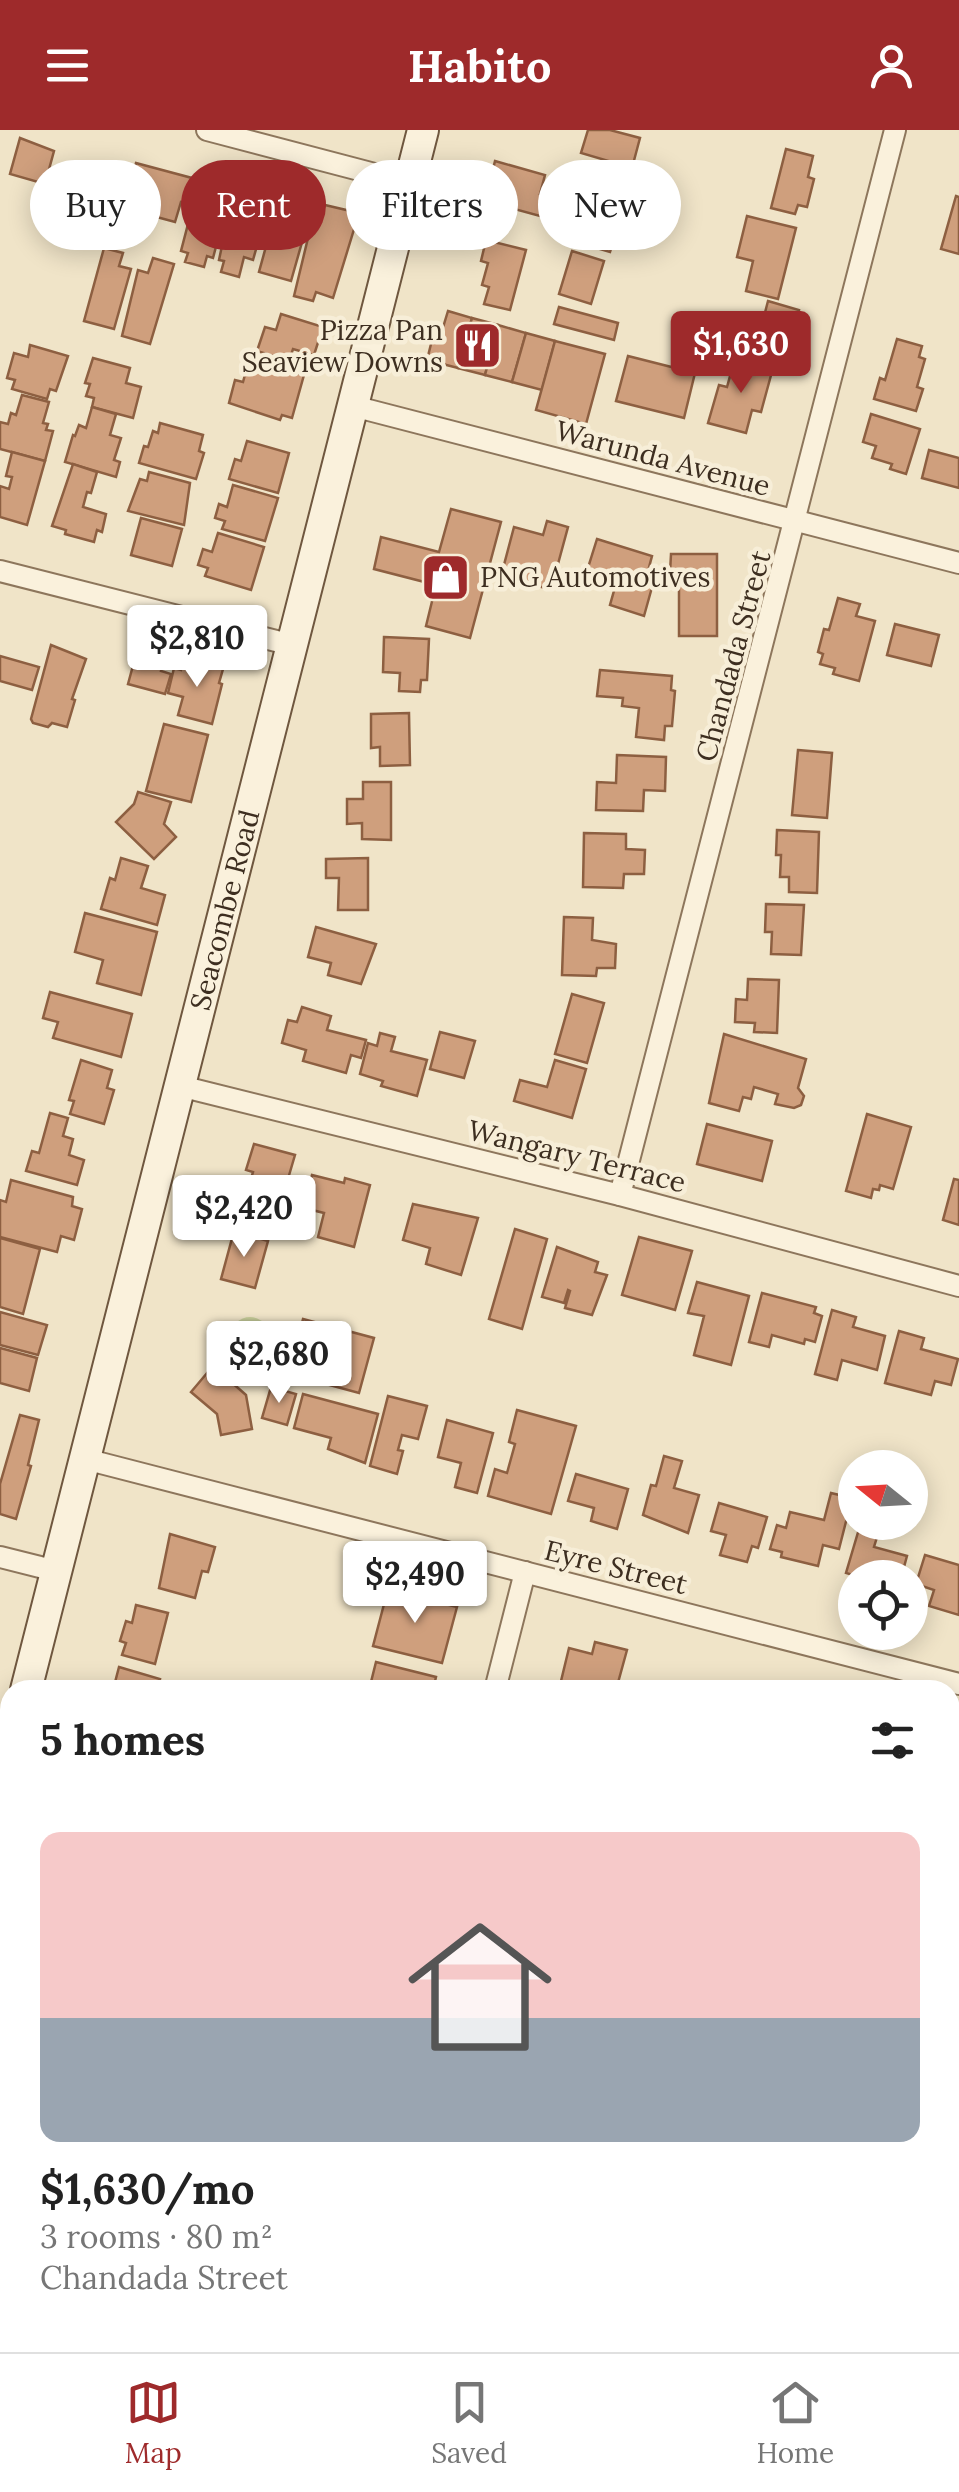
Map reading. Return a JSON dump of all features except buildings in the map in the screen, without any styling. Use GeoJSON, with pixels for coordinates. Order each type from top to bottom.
{"type":"FeatureCollection","features":[{"type":"Feature","properties":{"kind":"main road","name":"Seacombe Road"},"geometry":{"type":"LineString","coordinates":[[416,160],[423,130]]}},
{"type":"Feature","properties":{"kind":"main road","name":"Seacombe Road"},"geometry":{"type":"LineString","coordinates":[[29,1680],[393,250]]}},
{"type":"Feature","properties":{"kind":"street"},"geometry":{"type":"LineString","coordinates":[[207,130],[346,166]]}},
{"type":"Feature","properties":{"kind":"street","name":"Chandada Street"},"geometry":{"type":"LineString","coordinates":[[620,1195],[896,130]]}},
{"type":"Feature","properties":{"kind":"street","name":"Warunda Avenue"},"geometry":{"type":"LineString","coordinates":[[353,406],[959,563]]}},
{"type":"Feature","properties":{"kind":"street"},"geometry":{"type":"LineString","coordinates":[[0,571],[292,646]]}},
{"type":"Feature","properties":{"kind":"street","name":"Wangary Terrace"},"geometry":{"type":"LineString","coordinates":[[180,1086],[620,1195],[959,1286]]}},
{"type":"Feature","properties":{"kind":"street","name":"Eyre Street"},"geometry":{"type":"LineString","coordinates":[[85,1459],[943,1680]]}},
{"type":"Feature","properties":{"kind":"street"},"geometry":{"type":"LineString","coordinates":[[0,1557],[56,1571]]}},
{"type":"Feature","properties":{"kind":"street"},"geometry":{"type":"LineString","coordinates":[[497,1680],[524,1572]]}},
{"type":"Feature","properties":{"kind":"green space"},"geometry":{"type":"Polygon","coordinates":[[[250,1317],[263,1323],[269,1336],[263,1349],[250,1355],[237,1349],[231,1336],[237,1323],[250,1317]]]}},
{"type":"Feature","properties":{"kind":"place","name":"Pizza Pan Seaview Downs"},"geometry":{"type":"Point","coordinates":[478,346]}},
{"type":"Feature","properties":{"kind":"place","name":"PNG Automotives"},"geometry":{"type":"Point","coordinates":[445,577]}}]}
